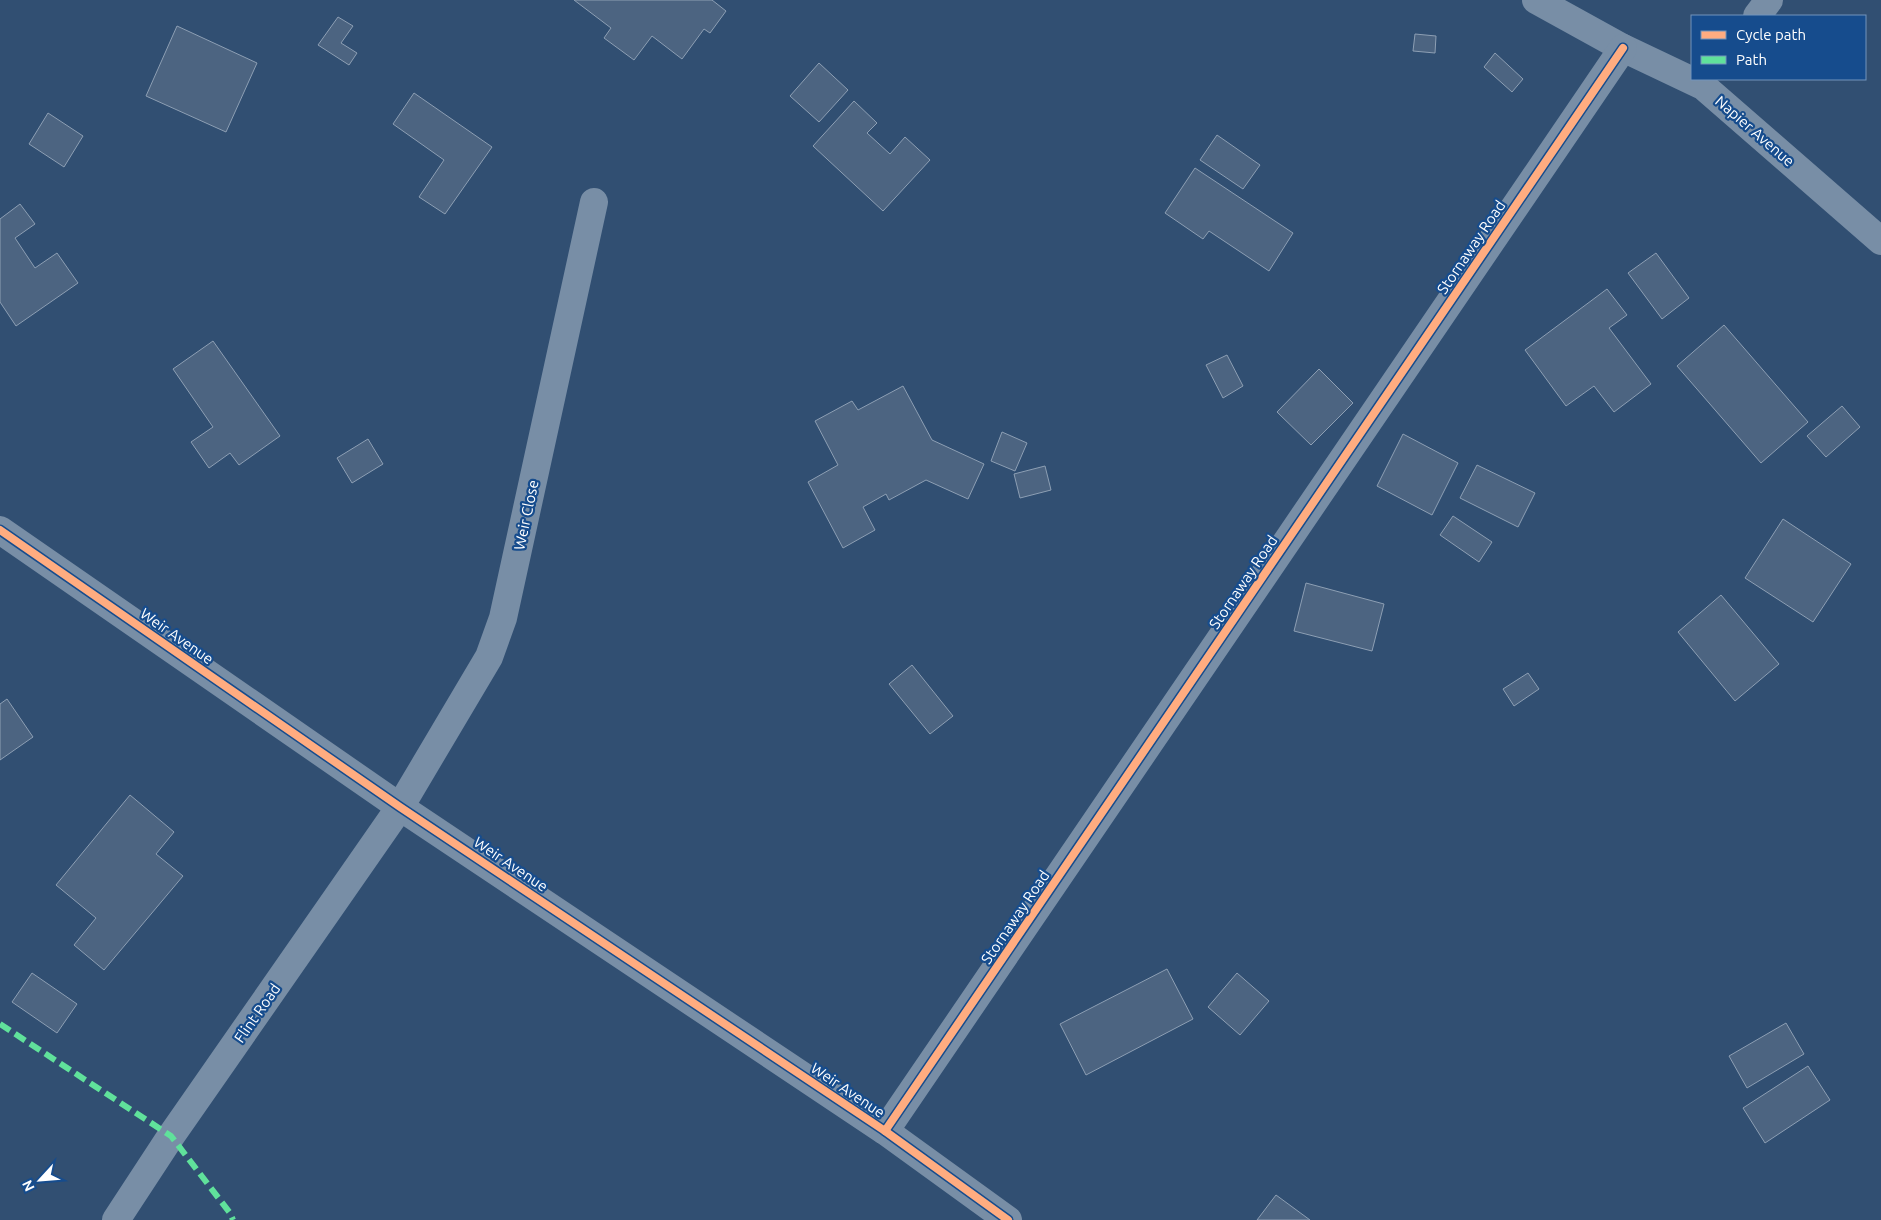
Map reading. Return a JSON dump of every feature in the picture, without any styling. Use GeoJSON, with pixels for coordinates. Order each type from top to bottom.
{"type":"FeatureCollection","features":[{"type":"Feature","properties":{"kind":"street","name":"Napier Avenue"},"geometry":{"type":"LineString","coordinates":[[1536,0],[1623,48],[1691,76]]}},
{"type":"Feature","properties":{"kind":"street"},"geometry":{"type":"LineString","coordinates":[[1758,15],[1769,0]]}},
{"type":"Feature","properties":{"kind":"street","name":"Stornaway Road"},"geometry":{"type":"LineString","coordinates":[[885,1131],[1623,48]]}},
{"type":"Feature","properties":{"kind":"street","name":"Napier Avenue"},"geometry":{"type":"LineString","coordinates":[[1706,82],[1881,241]]}},
{"type":"Feature","properties":{"kind":"street","name":"Weir Close"},"geometry":{"type":"LineString","coordinates":[[400,807],[489,657],[504,618],[594,202]]}},
{"type":"Feature","properties":{"kind":"street","name":"Weir Avenue"},"geometry":{"type":"LineString","coordinates":[[0,530],[400,807],[885,1131],[1008,1220]]}},
{"type":"Feature","properties":{"kind":"street","name":"Flint Road"},"geometry":{"type":"LineString","coordinates":[[116,1220],[171,1136],[400,807]]}},
{"type":"Feature","properties":{"kind":"building"},"geometry":{"type":"Polygon","coordinates":[[[574,0],[712,0],[726,11],[710,33],[704,29],[682,59],[652,36],[634,60],[604,38],[611,28],[574,0]]]}},
{"type":"Feature","properties":{"kind":"building"},"geometry":{"type":"Polygon","coordinates":[[[338,17],[353,26],[341,43],[357,53],[349,65],[318,45],[338,17]]]}},
{"type":"Feature","properties":{"kind":"building"},"geometry":{"type":"Polygon","coordinates":[[[177,26],[257,63],[226,132],[146,96],[177,26]]]}},
{"type":"Feature","properties":{"kind":"building"},"geometry":{"type":"Polygon","coordinates":[[[1415,34],[1436,36],[1435,53],[1413,51],[1415,34]]]}},
{"type":"Feature","properties":{"kind":"building"},"geometry":{"type":"Polygon","coordinates":[[[1495,53],[1523,79],[1512,92],[1484,67],[1495,53]]]}},
{"type":"Feature","properties":{"kind":"building"},"geometry":{"type":"Polygon","coordinates":[[[819,63],[848,90],[819,122],[790,96],[819,63]]]}},
{"type":"Feature","properties":{"kind":"building"},"geometry":{"type":"Polygon","coordinates":[[[414,93],[492,147],[445,214],[419,197],[444,160],[393,124],[414,93]]]}},
{"type":"Feature","properties":{"kind":"building"},"geometry":{"type":"Polygon","coordinates":[[[854,101],[877,123],[867,133],[890,154],[905,137],[930,160],[883,211],[813,146],[854,101]]]}},
{"type":"Feature","properties":{"kind":"building"},"geometry":{"type":"Polygon","coordinates":[[[48,113],[83,136],[64,167],[29,144],[48,113]]]}},
{"type":"Feature","properties":{"kind":"building"},"geometry":{"type":"Polygon","coordinates":[[[1217,135],[1260,165],[1243,189],[1200,160],[1217,135]]]}},
{"type":"Feature","properties":{"kind":"building"},"geometry":{"type":"Polygon","coordinates":[[[1195,168],[1293,233],[1269,271],[1209,231],[1203,239],[1165,213],[1195,168]]]}},
{"type":"Feature","properties":{"kind":"building"},"geometry":{"type":"Polygon","coordinates":[[[20,204],[35,224],[15,238],[35,268],[57,253],[78,283],[16,326],[0,302],[0,219],[20,204]]]}},
{"type":"Feature","properties":{"kind":"building"},"geometry":{"type":"Polygon","coordinates":[[[1656,253],[1689,298],[1662,319],[1628,273],[1656,253]]]}},
{"type":"Feature","properties":{"kind":"building"},"geometry":{"type":"Polygon","coordinates":[[[1607,289],[1627,315],[1609,328],[1651,384],[1614,412],[1594,386],[1566,406],[1525,350],[1607,289]]]}},
{"type":"Feature","properties":{"kind":"building"},"geometry":{"type":"Polygon","coordinates":[[[1724,325],[1808,422],[1761,463],[1677,366],[1724,325]]]}},
{"type":"Feature","properties":{"kind":"building"},"geometry":{"type":"Polygon","coordinates":[[[213,341],[280,436],[239,465],[230,453],[209,468],[191,442],[213,427],[173,369],[213,341]]]}},
{"type":"Feature","properties":{"kind":"building"},"geometry":{"type":"Polygon","coordinates":[[[1227,355],[1243,386],[1223,398],[1206,365],[1227,355]]]}},
{"type":"Feature","properties":{"kind":"building"},"geometry":{"type":"Polygon","coordinates":[[[1319,369],[1353,403],[1311,445],[1277,412],[1319,369]]]}},
{"type":"Feature","properties":{"kind":"building"},"geometry":{"type":"Polygon","coordinates":[[[903,386],[932,440],[984,464],[968,499],[926,480],[889,500],[886,494],[863,507],[875,530],[843,548],[808,482],[838,465],[815,421],[852,401],[858,410],[903,386]]]}},
{"type":"Feature","properties":{"kind":"building"},"geometry":{"type":"Polygon","coordinates":[[[1842,406],[1860,427],[1826,457],[1807,436],[1842,406]]]}},
{"type":"Feature","properties":{"kind":"building"},"geometry":{"type":"Polygon","coordinates":[[[1002,432],[1027,443],[1015,471],[991,461],[1002,432]]]}},
{"type":"Feature","properties":{"kind":"building"},"geometry":{"type":"Polygon","coordinates":[[[1403,434],[1458,463],[1432,515],[1377,486],[1403,434]]]}},
{"type":"Feature","properties":{"kind":"building"},"geometry":{"type":"Polygon","coordinates":[[[368,439],[383,464],[352,483],[337,458],[368,439]]]}},
{"type":"Feature","properties":{"kind":"building"},"geometry":{"type":"Polygon","coordinates":[[[1477,465],[1535,493],[1518,527],[1460,498],[1477,465]]]}},
{"type":"Feature","properties":{"kind":"building"},"geometry":{"type":"Polygon","coordinates":[[[1045,466],[1051,490],[1020,498],[1014,474],[1045,466]]]}},
{"type":"Feature","properties":{"kind":"building"},"geometry":{"type":"Polygon","coordinates":[[[1453,516],[1492,542],[1479,562],[1440,535],[1453,516]]]}},
{"type":"Feature","properties":{"kind":"building"},"geometry":{"type":"Polygon","coordinates":[[[1783,519],[1851,564],[1813,622],[1745,578],[1783,519]]]}},
{"type":"Feature","properties":{"kind":"building"},"geometry":{"type":"Polygon","coordinates":[[[1306,583],[1384,604],[1372,651],[1294,631],[1306,583]]]}},
{"type":"Feature","properties":{"kind":"building"},"geometry":{"type":"Polygon","coordinates":[[[1721,595],[1779,664],[1735,701],[1678,632],[1721,595]]]}},
{"type":"Feature","properties":{"kind":"building"},"geometry":{"type":"Polygon","coordinates":[[[912,665],[953,716],[930,734],[889,684],[912,665]]]}},
{"type":"Feature","properties":{"kind":"building"},"geometry":{"type":"Polygon","coordinates":[[[1528,673],[1539,689],[1514,706],[1503,689],[1528,673]]]}},
{"type":"Feature","properties":{"kind":"building"},"geometry":{"type":"Polygon","coordinates":[[[7,699],[33,737],[0,760],[0,704],[7,699]]]}},
{"type":"Feature","properties":{"kind":"building"},"geometry":{"type":"Polygon","coordinates":[[[130,795],[174,832],[156,854],[183,876],[104,970],[74,945],[96,918],[56,885],[130,795]]]}},
{"type":"Feature","properties":{"kind":"building"},"geometry":{"type":"Polygon","coordinates":[[[1167,969],[1193,1019],[1086,1075],[1060,1024],[1167,969]]]}},
{"type":"Feature","properties":{"kind":"building"},"geometry":{"type":"Polygon","coordinates":[[[32,973],[77,1004],[57,1033],[12,1002],[32,973]]]}},
{"type":"Feature","properties":{"kind":"building"},"geometry":{"type":"Polygon","coordinates":[[[1237,973],[1269,1001],[1240,1035],[1208,1007],[1237,973]]]}},
{"type":"Feature","properties":{"kind":"building"},"geometry":{"type":"Polygon","coordinates":[[[1786,1023],[1804,1054],[1747,1088],[1729,1056],[1786,1023]]]}},
{"type":"Feature","properties":{"kind":"building"},"geometry":{"type":"Polygon","coordinates":[[[1808,1066],[1830,1100],[1765,1143],[1743,1108],[1808,1066]]]}},
{"type":"Feature","properties":{"kind":"building"},"geometry":{"type":"Polygon","coordinates":[[[1276,1195],[1310,1220],[1257,1220],[1276,1195]]]}},
{"type":"Feature","properties":{"kind":"marked path"},"geometry":{"type":"LineString","coordinates":[[0,1024],[171,1136],[230,1213],[233,1220]]}},
{"type":"Feature","properties":{"kind":"cycle path"},"geometry":{"type":"LineString","coordinates":[[885,1131],[1623,48]]}},
{"type":"Feature","properties":{"kind":"cycle path"},"geometry":{"type":"LineString","coordinates":[[0,530],[400,807],[885,1131],[1008,1220]]}}]}
